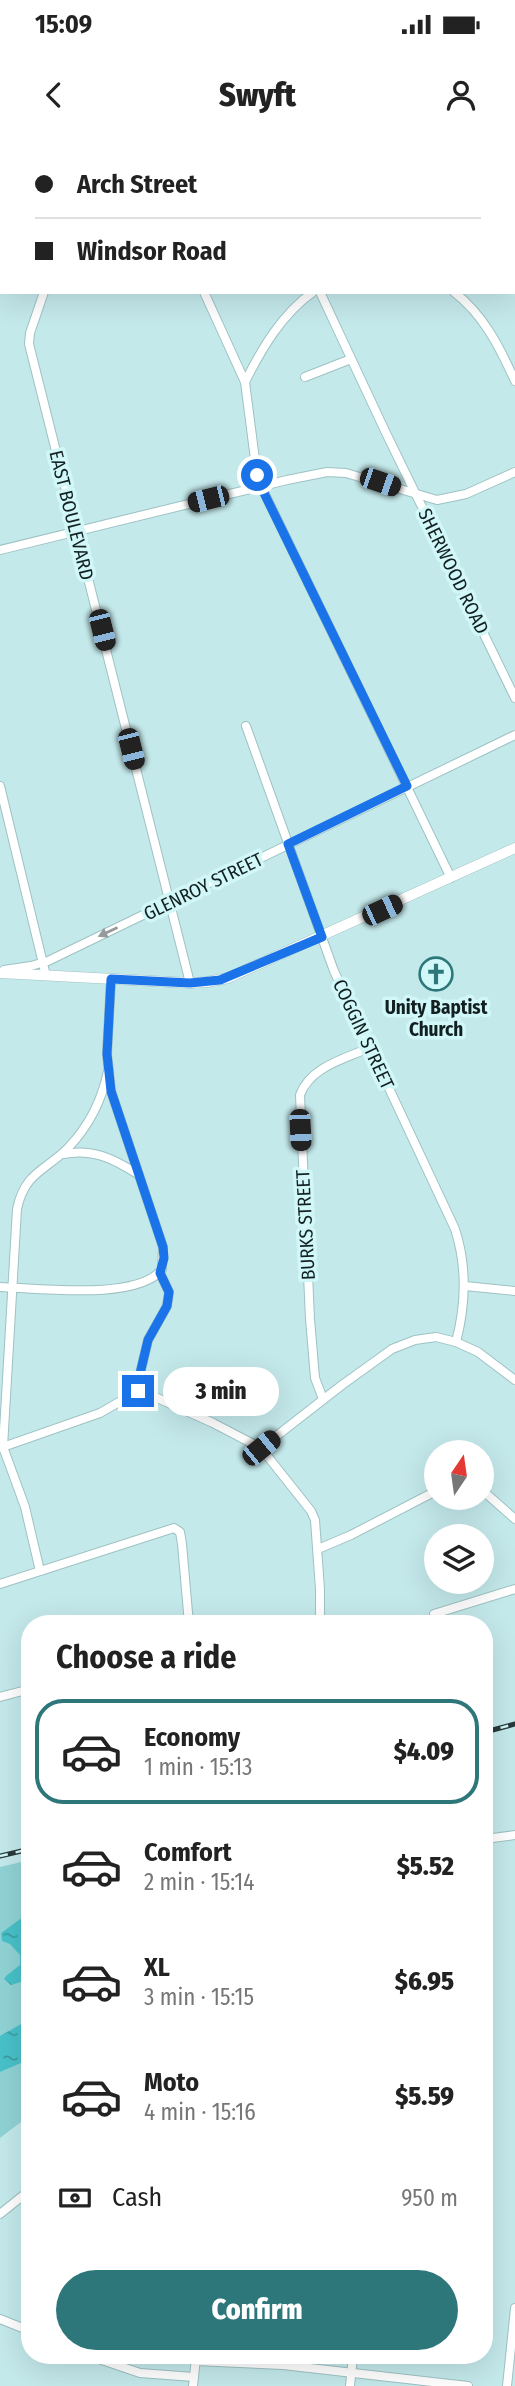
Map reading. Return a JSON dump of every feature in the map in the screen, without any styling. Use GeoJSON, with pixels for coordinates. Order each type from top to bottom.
{"type":"FeatureCollection","features":[{"type":"Feature","properties":{"kind":"street","name":"EAST BOULEVARD"},"geometry":{"type":"LineString","coordinates":[[43,294],[29,344],[190,983]]}},
{"type":"Feature","properties":{"kind":"street"},"geometry":{"type":"LineString","coordinates":[[205,294],[245,382],[257,475],[261,486],[451,878]]}},
{"type":"Feature","properties":{"kind":"street"},"geometry":{"type":"LineString","coordinates":[[245,382],[284,319],[310,294]]}},
{"type":"Feature","properties":{"kind":"street","name":"SHERWOOD ROAD"},"geometry":{"type":"LineString","coordinates":[[321,294],[515,698]]}},
{"type":"Feature","properties":{"kind":"street"},"geometry":{"type":"LineString","coordinates":[[456,294],[479,316],[500,349],[515,381]]}},
{"type":"Feature","properties":{"kind":"street"},"geometry":{"type":"LineString","coordinates":[[305,377],[351,359]]}},
{"type":"Feature","properties":{"kind":"street"},"geometry":{"type":"LineString","coordinates":[[0,550],[327,472],[346,473],[437,500],[487,486],[515,472]]}},
{"type":"Feature","properties":{"kind":"street","name":"COGGIN STREET"},"geometry":{"type":"LineString","coordinates":[[246,726],[334,971],[455,1229],[463,1259],[465,1286],[464,1306],[456,1342]]}},
{"type":"Feature","properties":{"kind":"street","name":"GLENROY STREET"},"geometry":{"type":"LineString","coordinates":[[0,972],[44,962],[515,734]]}},
{"type":"Feature","properties":{"kind":"street"},"geometry":{"type":"LineString","coordinates":[[0,786],[46,976]]}},
{"type":"Feature","properties":{"kind":"street"},"geometry":{"type":"LineString","coordinates":[[0,972],[190,983],[228,978],[515,848]]}},
{"type":"Feature","properties":{"kind":"street"},"geometry":{"type":"LineString","coordinates":[[0,1287],[118,1289],[142,1284],[160,1273],[164,1258],[163,1247],[115,1107],[108,1071],[111,979]]}},
{"type":"Feature","properties":{"kind":"street","name":"BURKS STREET"},"geometry":{"type":"LineString","coordinates":[[323,1399],[315,1378],[310,1319],[300,1095],[302,1087],[314,1074],[369,1048]]}},
{"type":"Feature","properties":{"kind":"street"},"geometry":{"type":"LineString","coordinates":[[40,1571],[24,1507],[2,1448],[17,1209],[24,1185],[78,1137],[100,1101],[108,1071]]}},
{"type":"Feature","properties":{"kind":"street"},"geometry":{"type":"LineString","coordinates":[[60,1155],[72,1152],[97,1153],[139,1175]]}},
{"type":"Feature","properties":{"kind":"street"},"geometry":{"type":"LineString","coordinates":[[138,1391],[148,1340],[167,1306],[169,1292],[160,1273]]}},
{"type":"Feature","properties":{"kind":"street"},"geometry":{"type":"LineString","coordinates":[[465,1286],[515,1292]]}},
{"type":"Feature","properties":{"kind":"street"},"geometry":{"type":"LineString","coordinates":[[261,1448],[323,1399],[402,1344],[436,1337],[456,1342],[478,1352],[515,1380]]}},
{"type":"Feature","properties":{"kind":"street"},"geometry":{"type":"LineString","coordinates":[[2,1448],[100,1413],[138,1391],[153,1395],[261,1448],[311,1511],[317,1530],[320,1615]]}},
{"type":"Feature","properties":{"kind":"street"},"geometry":{"type":"LineString","coordinates":[[318,1549],[424,1497]]}},
{"type":"Feature","properties":{"kind":"street"},"geometry":{"type":"LineString","coordinates":[[494,1500],[515,1519]]}},
{"type":"Feature","properties":{"kind":"street"},"geometry":{"type":"LineString","coordinates":[[0,1584],[174,1528],[180,1532],[182,1544],[188,1615]]}},
{"type":"Feature","properties":{"kind":"street"},"geometry":{"type":"LineString","coordinates":[[434,1614],[515,1589]]}},
{"type":"Feature","properties":{"kind":"street"},"geometry":{"type":"LineString","coordinates":[[0,1697],[21,1691]]}},
{"type":"Feature","properties":{"kind":"street"},"geometry":{"type":"LineString","coordinates":[[493,1838],[515,1835]]}},
{"type":"Feature","properties":{"kind":"street"},"geometry":{"type":"LineString","coordinates":[[0,2214],[21,2197]]}},
{"type":"Feature","properties":{"kind":"street"},"geometry":{"type":"LineString","coordinates":[[507,2386],[515,2308]]}},
{"type":"Feature","properties":{"kind":"street"},"geometry":{"type":"LineString","coordinates":[[0,2319],[21,2327]]}},
{"type":"Feature","properties":{"kind":"street"},"geometry":{"type":"LineString","coordinates":[[114,2364],[140,2373],[194,2381]]}},
{"type":"Feature","properties":{"kind":"street"},"geometry":{"type":"LineString","coordinates":[[271,2364],[468,2386]]}},
{"type":"Feature","properties":{"kind":"street"},"geometry":{"type":"LineString","coordinates":[[350,2386],[352,2364]]}},
{"type":"Feature","properties":{"kind":"shaded area"},"geometry":{"type":"Polygon","coordinates":[[[21,1862],[21,2122],[0,2138],[0,1867],[21,1862]]]}},
{"type":"Feature","properties":{"kind":"water"},"geometry":{"type":"Polygon","coordinates":[[[21,1919],[21,1982],[11,1985],[4,1979],[20,1965],[20,1955],[10,1944],[2,1941],[1,1933],[21,1919]]]}},
{"type":"Feature","properties":{"kind":"water"},"geometry":{"type":"Polygon","coordinates":[[[21,2024],[21,2063],[0,2072],[0,2036],[21,2024]]]}},
{"type":"Feature","properties":{"kind":"railway"},"geometry":{"type":"LineString","coordinates":[[493,1730],[515,1724]]}},
{"type":"Feature","properties":{"kind":"railway"},"geometry":{"type":"LineString","coordinates":[[0,1856],[21,1851]]}},
{"type":"Feature","properties":{"kind":"place","name":"Unity Baptist Church"},"geometry":{"type":"Point","coordinates":[436,974]}},
{"type":"Feature","properties":{"kind":"route"},"geometry":{"type":"LineString","coordinates":[[138,1391],[148,1340],[167,1306],[169,1292],[160,1273],[164,1258],[163,1247],[111,1091],[107,1054],[111,979],[190,983],[220,980],[322,937],[288,844],[407,786],[257,475]]}}]}
